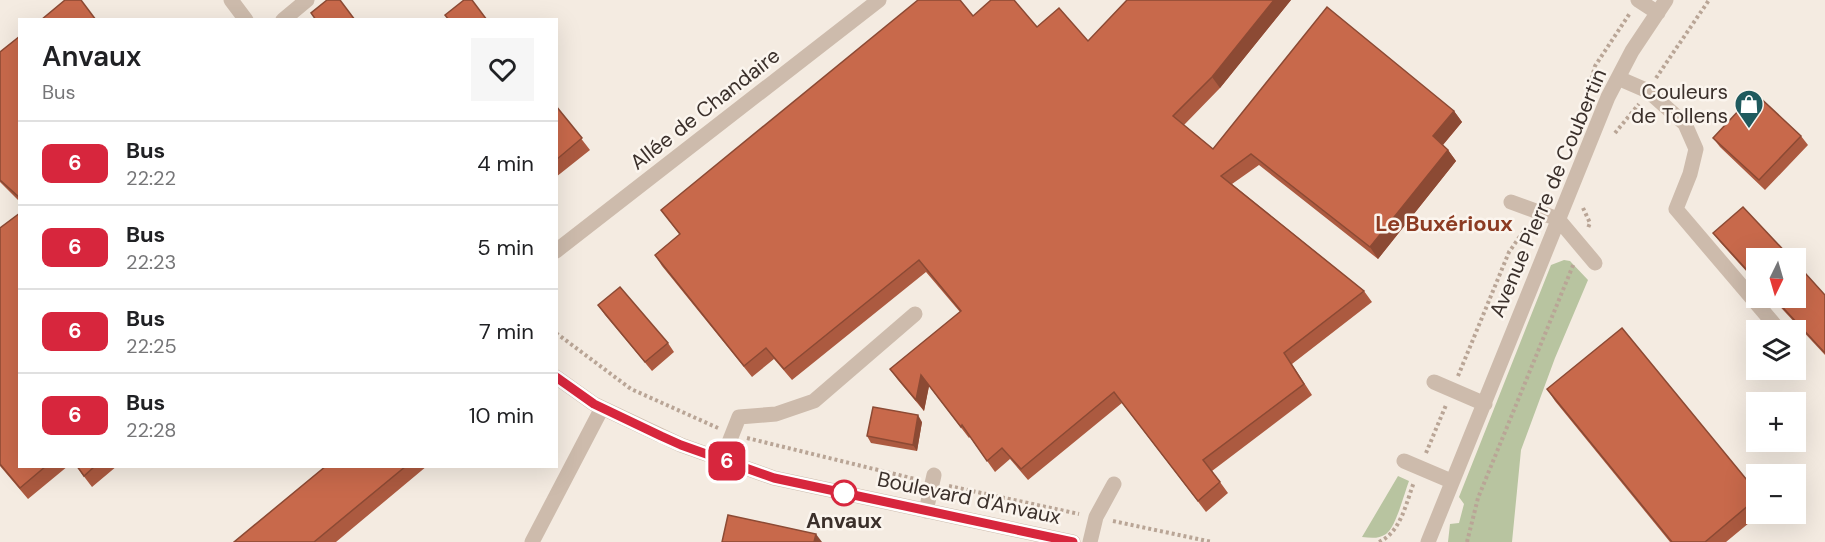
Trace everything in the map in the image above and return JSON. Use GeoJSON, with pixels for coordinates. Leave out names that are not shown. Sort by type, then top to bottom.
{"type":"FeatureCollection","features":[{"type":"Feature","properties":{"kind":"street"},"geometry":{"type":"LineString","coordinates":[[231,0],[244,18]]}},
{"type":"Feature","properties":{"kind":"street"},"geometry":{"type":"LineString","coordinates":[[285,18],[307,0]]}},
{"type":"Feature","properties":{"kind":"street","name":"Allée de Chandaire"},"geometry":{"type":"LineString","coordinates":[[558,249],[879,0]]}},
{"type":"Feature","properties":{"kind":"street"},"geometry":{"type":"LineString","coordinates":[[1638,0],[1662,6]]}},
{"type":"Feature","properties":{"kind":"street","name":"Avenue Pierre de Coubertin"},"geometry":{"type":"LineString","coordinates":[[1428,542],[1589,143],[1632,51],[1662,6]]}},
{"type":"Feature","properties":{"kind":"street"},"geometry":{"type":"LineString","coordinates":[[1618,78],[1648,91],[1684,124],[1696,149],[1690,174],[1676,209],[1770,320]]}},
{"type":"Feature","properties":{"kind":"street"},"geometry":{"type":"LineString","coordinates":[[1511,202],[1558,219],[1595,263]]}},
{"type":"Feature","properties":{"kind":"street"},"geometry":{"type":"LineString","coordinates":[[722,460],[739,417],[776,414],[814,402],[915,314]]}},
{"type":"Feature","properties":{"kind":"street","name":"Boulevard d'Anvaux"},"geometry":{"type":"LineString","coordinates":[[558,378],[602,408],[681,445],[774,478],[1073,542]]}},
{"type":"Feature","properties":{"kind":"street"},"geometry":{"type":"LineString","coordinates":[[1434,382],[1485,404]]}},
{"type":"Feature","properties":{"kind":"street"},"geometry":{"type":"LineString","coordinates":[[532,542],[602,408]]}},
{"type":"Feature","properties":{"kind":"street"},"geometry":{"type":"LineString","coordinates":[[1404,461],[1451,481]]}},
{"type":"Feature","properties":{"kind":"street"},"geometry":{"type":"LineString","coordinates":[[926,511],[934,479]]}},
{"type":"Feature","properties":{"kind":"street"},"geometry":{"type":"LineString","coordinates":[[1090,542],[1096,517],[1114,484]]}},
{"type":"Feature","properties":{"kind":"path"},"geometry":{"type":"LineString","coordinates":[[1586,99],[1595,66],[1638,0]]}},
{"type":"Feature","properties":{"kind":"path"},"geometry":{"type":"LineString","coordinates":[[1379,542],[1387,539],[1395,530],[1509,252],[1537,213]]}},
{"type":"Feature","properties":{"kind":"path"},"geometry":{"type":"LineString","coordinates":[[558,334],[631,389],[732,434],[1212,542]]}},
{"type":"Feature","properties":{"kind":"green space"},"geometry":{"type":"Polygon","coordinates":[[[1564,260],[1570,261],[1588,280],[1555,358],[1521,450],[1512,542],[1448,542],[1450,524],[1459,523],[1464,504],[1459,497],[1551,265],[1564,260]]]}},
{"type":"Feature","properties":{"kind":"green space"},"geometry":{"type":"Polygon","coordinates":[[[1398,476],[1409,481],[1393,525],[1381,537],[1362,537],[1398,476]]]}},
{"type":"Feature","properties":{"kind":"building"},"geometry":{"type":"Polygon","coordinates":[[[65,0],[81,0],[94,18],[43,18],[65,0]]]}},
{"type":"Feature","properties":{"kind":"building"},"geometry":{"type":"Polygon","coordinates":[[[327,0],[340,0],[354,18],[315,18],[311,13],[327,0]]]}},
{"type":"Feature","properties":{"kind":"building"},"geometry":{"type":"Polygon","coordinates":[[[464,0],[472,0],[486,18],[447,18],[445,15],[464,0]]]}},
{"type":"Feature","properties":{"kind":"building"},"geometry":{"type":"Polygon","coordinates":[[[918,0],[960,0],[973,16],[991,0],[1014,0],[1037,27],[1059,8],[1088,41],[1127,0],[1274,0],[1212,77],[1173,116],[1213,149],[1327,7],[1454,111],[1433,136],[1448,150],[1370,247],[1251,154],[1221,176],[1364,291],[1284,353],[1304,384],[1203,460],[1220,482],[1198,501],[1114,392],[1021,469],[1002,448],[987,461],[962,425],[961,427],[921,375],[916,400],[890,369],[961,311],[919,260],[784,369],[766,348],[744,366],[655,255],[680,234],[661,210],[918,0]]]}},
{"type":"Feature","properties":{"kind":"building"},"geometry":{"type":"Polygon","coordinates":[[[18,38],[18,196],[0,180],[0,52],[18,38]]]}},
{"type":"Feature","properties":{"kind":"building"},"geometry":{"type":"Polygon","coordinates":[[[1755,93],[1801,136],[1759,180],[1713,138],[1755,93]]]}},
{"type":"Feature","properties":{"kind":"building"},"geometry":{"type":"Polygon","coordinates":[[[558,108],[582,138],[558,158],[558,108]]]}},
{"type":"Feature","properties":{"kind":"building"},"geometry":{"type":"Polygon","coordinates":[[[1743,207],[1782,248],[1746,248],[1746,269],[1713,233],[1743,207]]]}},
{"type":"Feature","properties":{"kind":"building"},"geometry":{"type":"Polygon","coordinates":[[[18,214],[18,468],[44,468],[20,488],[0,464],[0,228],[18,214]]]}},
{"type":"Feature","properties":{"kind":"building"},"geometry":{"type":"Polygon","coordinates":[[[1806,274],[1825,295],[1825,353],[1806,333],[1806,320],[1794,320],[1783,308],[1806,308],[1806,274]]]}},
{"type":"Feature","properties":{"kind":"building"},"geometry":{"type":"Polygon","coordinates":[[[620,287],[668,343],[645,362],[598,305],[620,287]]]}},
{"type":"Feature","properties":{"kind":"building"},"geometry":{"type":"Polygon","coordinates":[[[1622,328],[1746,479],[1746,507],[1705,542],[1672,542],[1547,389],[1622,328]]]}},
{"type":"Feature","properties":{"kind":"building"},"geometry":{"type":"Polygon","coordinates":[[[873,407],[918,415],[913,445],[867,436],[873,407]]]}},
{"type":"Feature","properties":{"kind":"building"},"geometry":{"type":"Polygon","coordinates":[[[78,468],[93,468],[84,476],[78,468]]]}},
{"type":"Feature","properties":{"kind":"building"},"geometry":{"type":"Polygon","coordinates":[[[324,468],[404,468],[314,542],[234,542],[324,468]]]}},
{"type":"Feature","properties":{"kind":"building"},"geometry":{"type":"Polygon","coordinates":[[[728,515],[816,534],[814,542],[722,542],[728,515]]]}},
{"type":"Feature","properties":{"kind":"bus line","name":"6"},"geometry":{"type":"LineString","coordinates":[[558,378],[594,404],[661,436],[774,478],[1073,542]]}},
{"type":"Feature","properties":{"kind":"place","name":"Couleurs de Tollens"},"geometry":{"type":"Point","coordinates":[1749,130]}},
{"type":"Feature","properties":{"kind":"place","name":"Anvaux"},"geometry":{"type":"Point","coordinates":[844,493]}},
{"type":"Feature","properties":{"kind":"district","name":"Le Buxérioux"},"geometry":{"type":"Point","coordinates":[1444,223]}}]}
